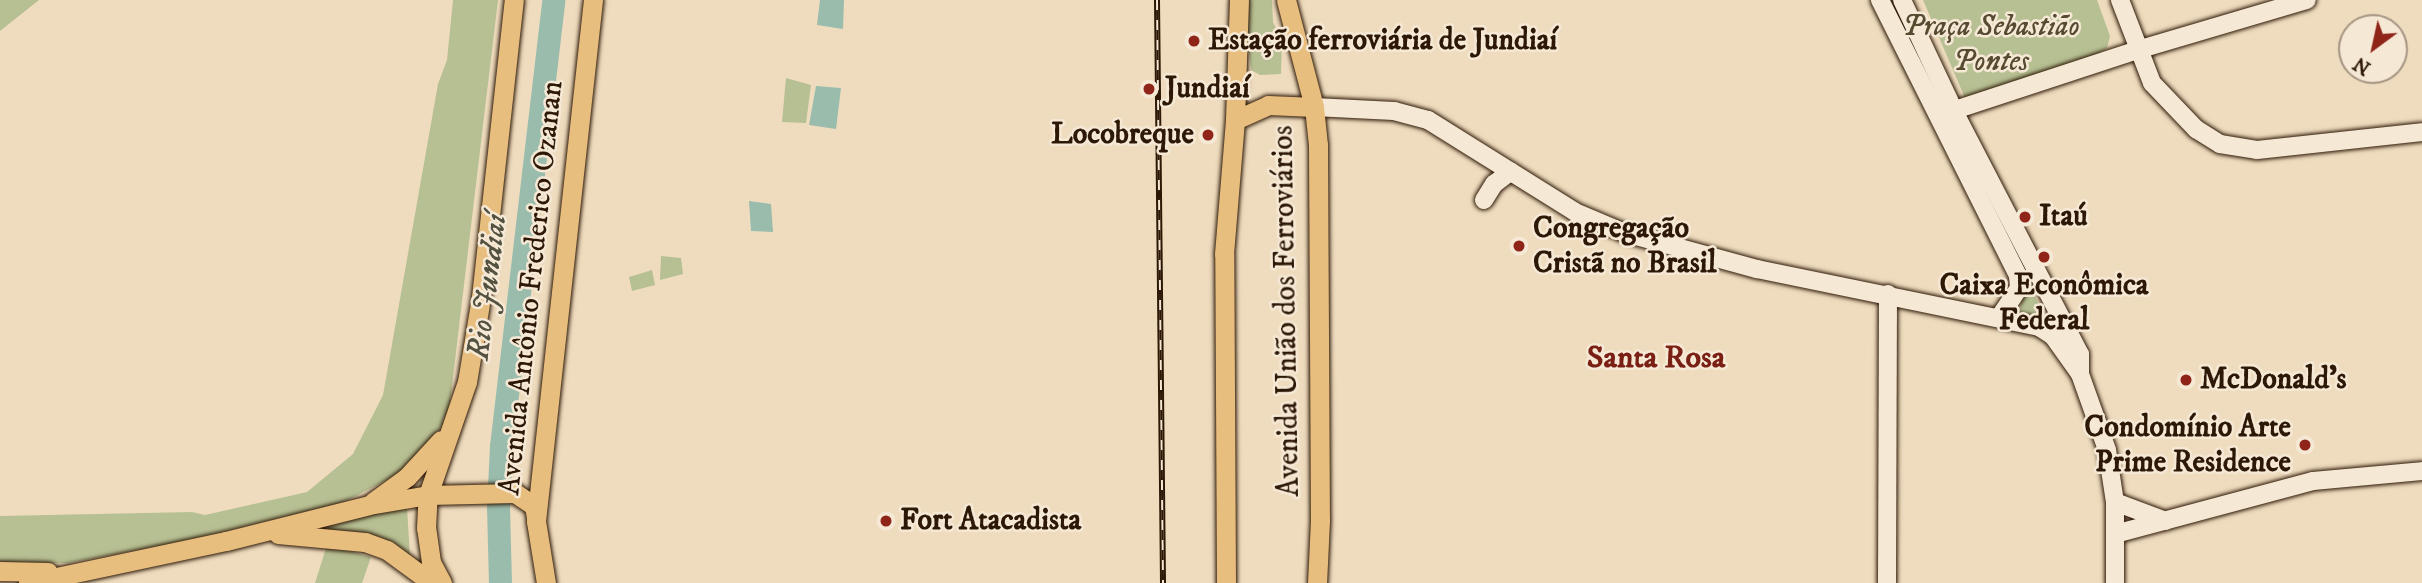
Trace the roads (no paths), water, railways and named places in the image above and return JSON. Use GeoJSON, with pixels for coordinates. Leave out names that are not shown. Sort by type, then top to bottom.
{"type":"FeatureCollection","features":[{"type":"Feature","properties":{"kind":"main road"},"geometry":{"type":"LineString","coordinates":[[442,583],[432,562],[426,528],[438,495],[453,422],[467,382],[481,297],[514,0]]}},
{"type":"Feature","properties":{"kind":"main road","name":"Avenida Antônio Frederico Ozanan"},"geometry":{"type":"LineString","coordinates":[[546,583],[536,521],[593,0]]}},
{"type":"Feature","properties":{"kind":"main road","name":"Avenida União dos Ferroviários"},"geometry":{"type":"LineString","coordinates":[[1223,578],[1224,254],[1235,120],[1239,0]]}},
{"type":"Feature","properties":{"kind":"main road","name":"Avenida União dos Ferroviários"},"geometry":{"type":"LineString","coordinates":[[1286,0],[1314,107],[1318,145],[1320,520],[1317,583]]}},
{"type":"Feature","properties":{"kind":"main road"},"geometry":{"type":"LineString","coordinates":[[1880,0],[2018,276],[2019,288],[1999,318]]}},
{"type":"Feature","properties":{"kind":"main road"},"geometry":{"type":"LineString","coordinates":[[1902,0],[1955,110],[2081,354],[2080,374]]}},
{"type":"Feature","properties":{"kind":"main road"},"geometry":{"type":"LineString","coordinates":[[2120,0],[2137,50],[2152,83],[2172,107],[2196,129],[2220,144],[2257,150],[2422,132]]}},
{"type":"Feature","properties":{"kind":"main road"},"geometry":{"type":"LineString","coordinates":[[1906,54],[1938,100],[1946,108],[1955,110],[2137,50],[2307,0]]}},
{"type":"Feature","properties":{"kind":"main road"},"geometry":{"type":"LineString","coordinates":[[1235,120],[1268,105],[1394,111],[1428,120],[1575,212],[1625,233],[1756,270],[1888,294],[2039,327],[2053,336],[2080,374],[2107,450],[2115,502],[2115,583]]}},
{"type":"Feature","properties":{"kind":"main road"},"geometry":{"type":"LineString","coordinates":[[1484,200],[1494,184],[1511,171]]}},
{"type":"Feature","properties":{"kind":"main road"},"geometry":{"type":"LineString","coordinates":[[1887,583],[1888,294]]}},
{"type":"Feature","properties":{"kind":"main road"},"geometry":{"type":"LineString","coordinates":[[1886,315],[1902,304],[1951,308]]}},
{"type":"Feature","properties":{"kind":"main road"},"geometry":{"type":"LineString","coordinates":[[369,505],[435,450],[453,422]]}},
{"type":"Feature","properties":{"kind":"main road"},"geometry":{"type":"LineString","coordinates":[[2115,534],[2285,486],[2422,471]]}},
{"type":"Feature","properties":{"kind":"main road"},"geometry":{"type":"LineString","coordinates":[[29,583],[260,533],[369,505],[438,495],[516,493],[534,506],[536,521]]}},
{"type":"Feature","properties":{"kind":"main road"},"geometry":{"type":"LineString","coordinates":[[2115,502],[2166,521]]}},
{"type":"Feature","properties":{"kind":"main road"},"geometry":{"type":"LineString","coordinates":[[260,533],[340,537],[365,542],[387,550],[432,583]]}},
{"type":"Feature","properties":{"kind":"main road"},"geometry":{"type":"LineString","coordinates":[[0,571],[73,572]]}},
{"type":"Feature","properties":{"kind":"waterway","name":"Rio Jundiaí"},"geometry":{"type":"LineString","coordinates":[[500,583],[498,509],[501,446],[553,0]]}},
{"type":"Feature","properties":{"kind":"railway"},"geometry":{"type":"LineString","coordinates":[[1157,0],[1163,583]]}},
{"type":"Feature","properties":{"kind":"place","name":"Estação ferroviária de Jundiaí"},"geometry":{"type":"Point","coordinates":[1194,41]}},
{"type":"Feature","properties":{"kind":"place","name":"Jundiaí"},"geometry":{"type":"Point","coordinates":[1149,89]}},
{"type":"Feature","properties":{"kind":"place","name":"Locobreque"},"geometry":{"type":"Point","coordinates":[1208,135]}},
{"type":"Feature","properties":{"kind":"place","name":"Itaú"},"geometry":{"type":"Point","coordinates":[2025,217]}},
{"type":"Feature","properties":{"kind":"place","name":"Congregação Cristã no Brasil"},"geometry":{"type":"Point","coordinates":[1519,246]}},
{"type":"Feature","properties":{"kind":"place","name":"Caixa Econômica Federal"},"geometry":{"type":"Point","coordinates":[2044,257]}},
{"type":"Feature","properties":{"kind":"place","name":"McDonald's"},"geometry":{"type":"Point","coordinates":[2186,380]}},
{"type":"Feature","properties":{"kind":"place","name":"Condomínio Arte Prime Residence"},"geometry":{"type":"Point","coordinates":[2305,445]}},
{"type":"Feature","properties":{"kind":"place","name":"Fort Atacadista"},"geometry":{"type":"Point","coordinates":[886,521]}},
{"type":"Feature","properties":{"kind":"district","name":"Santa Rosa"},"geometry":{"type":"Point","coordinates":[1656,358]}},
{"type":"Feature","properties":{"kind":"park label","name":"Praça Sebastião Pontes"},"geometry":{"type":"Point","coordinates":[1991,44]}}]}
